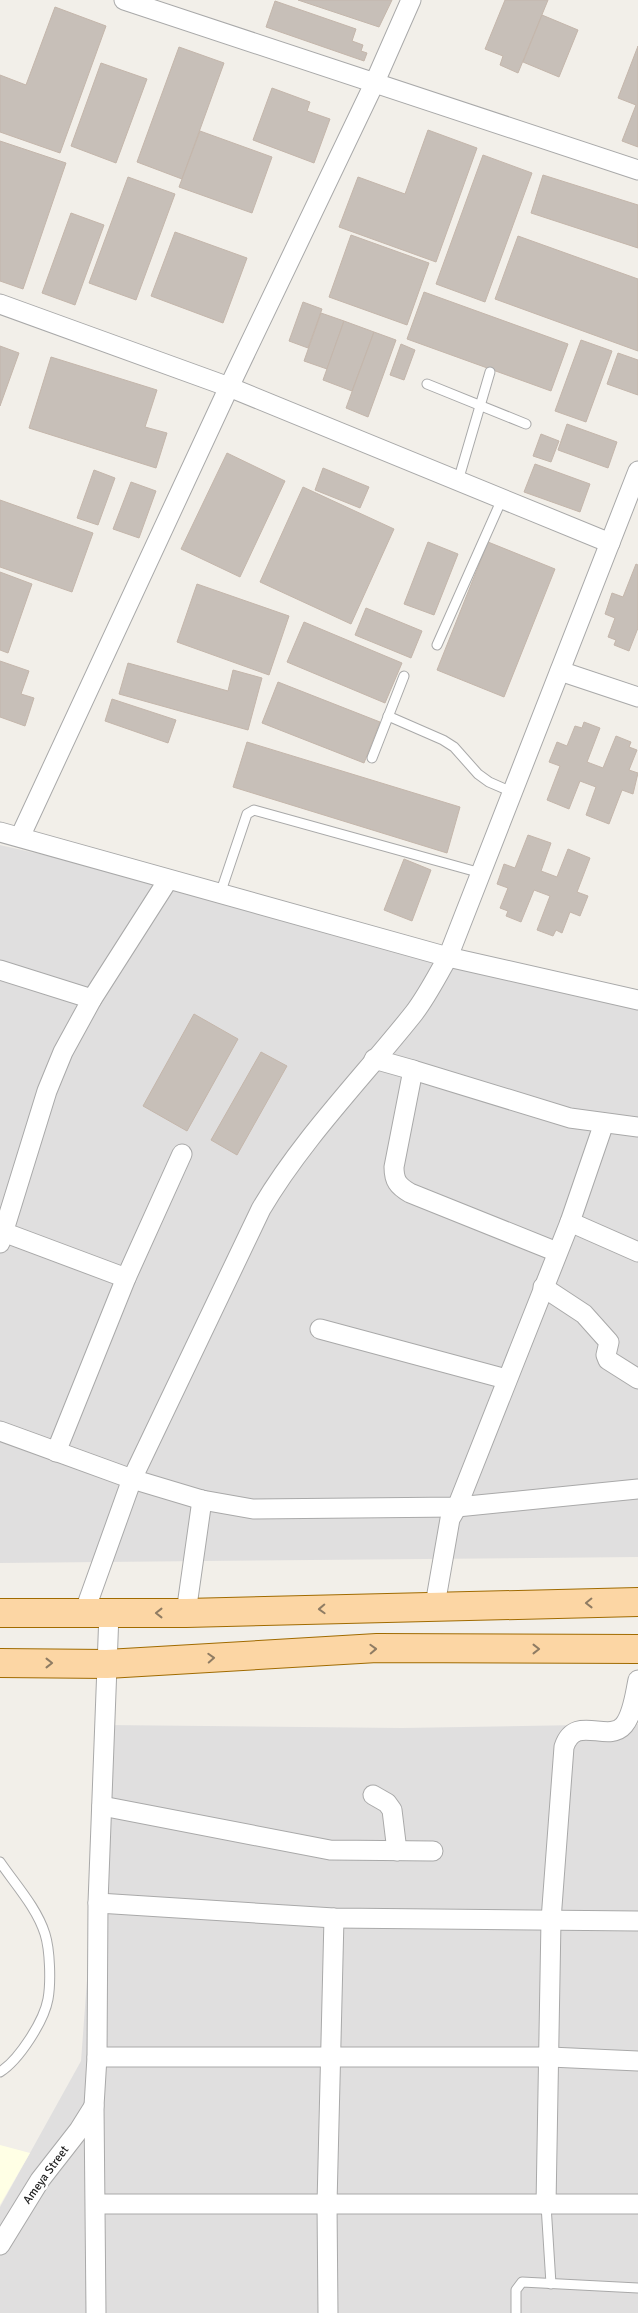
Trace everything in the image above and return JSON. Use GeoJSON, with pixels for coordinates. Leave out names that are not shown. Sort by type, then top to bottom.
{"type":"FeatureCollection","features":[{"type":"Feature","properties":{"kind":"main road"},"geometry":{"type":"LineString","coordinates":[[0,1613],[186,1613],[638,1602]]}},
{"type":"Feature","properties":{"kind":"main road"},"geometry":{"type":"LineString","coordinates":[[0,1663],[107,1664],[377,1648],[638,1649]]}},
{"type":"Feature","properties":{"kind":"street"},"geometry":{"type":"LineString","coordinates":[[124,0],[638,170]]}},
{"type":"Feature","properties":{"kind":"street"},"geometry":{"type":"LineString","coordinates":[[20,837],[229,387],[374,84],[411,0]]}},
{"type":"Feature","properties":{"kind":"street"},"geometry":{"type":"LineString","coordinates":[[0,304],[229,387],[610,543]]}},
{"type":"Feature","properties":{"kind":"street"},"geometry":{"type":"LineString","coordinates":[[96,2313],[94,2106],[97,2057],[98,1902],[107,1664],[96,1613],[132,1479],[261,1209],[282,1176],[374,1059],[415,1012],[448,957],[638,471]]}},
{"type":"Feature","properties":{"kind":"street"},"geometry":{"type":"LineString","coordinates":[[560,671],[638,697]]}},
{"type":"Feature","properties":{"kind":"street"},"geometry":{"type":"LineString","coordinates":[[0,832],[448,957],[638,1000]]}},
{"type":"Feature","properties":{"kind":"street"},"geometry":{"type":"LineString","coordinates":[[126,1278],[2,1237],[47,1091],[63,1052],[92,999],[168,880]]}},
{"type":"Feature","properties":{"kind":"street"},"geometry":{"type":"LineString","coordinates":[[0,970],[92,999]]}},
{"type":"Feature","properties":{"kind":"street"},"geometry":{"type":"LineString","coordinates":[[374,1059],[570,1118],[638,1127]]}},
{"type":"Feature","properties":{"kind":"street"},"geometry":{"type":"LineString","coordinates":[[413,1070],[394,1167],[394,1177],[399,1187],[410,1194],[557,1252]]}},
{"type":"Feature","properties":{"kind":"street"},"geometry":{"type":"LineString","coordinates":[[436,1606],[450,1519],[457,1507],[570,1222],[604,1123]]}},
{"type":"Feature","properties":{"kind":"street"},"geometry":{"type":"LineString","coordinates":[[56,1452],[126,1278],[182,1154]]}},
{"type":"Feature","properties":{"kind":"street"},"geometry":{"type":"LineString","coordinates":[[570,1222],[638,1252]]}},
{"type":"Feature","properties":{"kind":"street"},"geometry":{"type":"LineString","coordinates":[[543,1288],[584,1314],[609,1342],[606,1355],[608,1360],[638,1379]]}},
{"type":"Feature","properties":{"kind":"street"},"geometry":{"type":"LineString","coordinates":[[320,1329],[506,1380]]}},
{"type":"Feature","properties":{"kind":"street"},"geometry":{"type":"LineString","coordinates":[[0,1432],[132,1479],[202,1500],[253,1509],[457,1507],[638,1489]]}},
{"type":"Feature","properties":{"kind":"street"},"geometry":{"type":"LineString","coordinates":[[186,1613],[202,1500]]}},
{"type":"Feature","properties":{"kind":"street"},"geometry":{"type":"LineString","coordinates":[[546,2205],[551,1920],[564,1747],[568,1736],[574,1731],[614,1730],[623,1727],[628,1718],[638,1680]]}},
{"type":"Feature","properties":{"kind":"street"},"geometry":{"type":"LineString","coordinates":[[373,1795],[387,1804],[392,1810],[397,1851]]}},
{"type":"Feature","properties":{"kind":"street"},"geometry":{"type":"LineString","coordinates":[[102,1806],[315,1848],[433,1851]]}},
{"type":"Feature","properties":{"kind":"street"},"geometry":{"type":"LineString","coordinates":[[98,1902],[334,1918],[638,1921]]}},
{"type":"Feature","properties":{"kind":"street"},"geometry":{"type":"LineString","coordinates":[[328,2313],[327,2204],[334,1918]]}},
{"type":"Feature","properties":{"kind":"street"},"geometry":{"type":"LineString","coordinates":[[97,2057],[550,2057],[638,2060]]}},
{"type":"Feature","properties":{"kind":"street","name":"Ameya Street"},"geometry":{"type":"LineString","coordinates":[[0,2245],[40,2180],[79,2130],[94,2106]]}},
{"type":"Feature","properties":{"kind":"street"},"geometry":{"type":"LineString","coordinates":[[96,2204],[638,2204]]}},
{"type":"Feature","properties":{"kind":"lane"},"geometry":{"type":"LineString","coordinates":[[458,481],[490,372]]}},
{"type":"Feature","properties":{"kind":"lane"},"geometry":{"type":"LineString","coordinates":[[426,384],[526,424]]}},
{"type":"Feature","properties":{"kind":"lane"},"geometry":{"type":"LineString","coordinates":[[437,645],[502,499]]}},
{"type":"Feature","properties":{"kind":"lane"},"geometry":{"type":"LineString","coordinates":[[372,758],[404,676]]}},
{"type":"Feature","properties":{"kind":"lane"},"geometry":{"type":"LineString","coordinates":[[388,716],[443,740],[454,747],[478,774],[489,782],[512,792]]}},
{"type":"Feature","properties":{"kind":"lane"},"geometry":{"type":"LineString","coordinates":[[220,894],[247,814],[254,810],[481,873]]}},
{"type":"Feature","properties":{"kind":"lane"},"geometry":{"type":"LineString","coordinates":[[0,1862],[36,1916],[44,1932],[48,1949],[48,2000],[23,2049],[0,2072]]}},
{"type":"Feature","properties":{"kind":"lane"},"geometry":{"type":"LineString","coordinates":[[546,2205],[551,2284]]}},
{"type":"Feature","properties":{"kind":"lane"},"geometry":{"type":"LineString","coordinates":[[516,2313],[516,2290],[522,2282],[638,2288]]}},
{"type":"Feature","properties":{"kind":"shaded area"},"geometry":{"type":"Polygon","coordinates":[[[0,845],[638,990],[638,1557],[0,1563],[0,845]]]}},
{"type":"Feature","properties":{"kind":"shaded area"},"geometry":{"type":"Polygon","coordinates":[[[638,1724],[638,2313],[0,2313],[0,2207],[81,2061],[106,1725],[402,1728],[638,1724]]]}},
{"type":"Feature","properties":{"kind":"shaded area"},"geometry":{"type":"Polygon","coordinates":[[[0,2145],[30,2153],[0,2205],[0,2145]]]}},
{"type":"Feature","properties":{"kind":"building"},"geometry":{"type":"Polygon","coordinates":[[[298,0],[392,0],[379,27],[298,0]]]}},
{"type":"Feature","properties":{"kind":"building"},"geometry":{"type":"Polygon","coordinates":[[[505,0],[548,0],[518,73],[500,65],[503,56],[485,49],[505,0]]]}},
{"type":"Feature","properties":{"kind":"building"},"geometry":{"type":"Polygon","coordinates":[[[275,1],[356,29],[352,41],[363,45],[361,51],[367,53],[364,61],[266,27],[275,1]]]}},
{"type":"Feature","properties":{"kind":"building"},"geometry":{"type":"Polygon","coordinates":[[[55,7],[106,26],[60,153],[0,132],[0,75],[26,85],[55,7]]]}},
{"type":"Feature","properties":{"kind":"building"},"geometry":{"type":"Polygon","coordinates":[[[542,15],[578,30],[559,77],[523,62],[542,15]]]}},
{"type":"Feature","properties":{"kind":"building"},"geometry":{"type":"Polygon","coordinates":[[[638,46],[638,147],[622,141],[636,105],[618,98],[638,46]]]}},
{"type":"Feature","properties":{"kind":"building"},"geometry":{"type":"Polygon","coordinates":[[[179,47],[224,63],[182,179],[137,162],[179,47]]]}},
{"type":"Feature","properties":{"kind":"building"},"geometry":{"type":"Polygon","coordinates":[[[101,63],[147,79],[116,163],[71,146],[101,63]]]}},
{"type":"Feature","properties":{"kind":"building"},"geometry":{"type":"Polygon","coordinates":[[[272,88],[310,102],[307,111],[330,119],[314,163],[253,140],[272,88]]]}},
{"type":"Feature","properties":{"kind":"building"},"geometry":{"type":"Polygon","coordinates":[[[428,130],[477,148],[436,262],[339,227],[358,177],[405,194],[428,130]]]}},
{"type":"Feature","properties":{"kind":"building"},"geometry":{"type":"Polygon","coordinates":[[[200,131],[272,157],[252,213],[179,187],[200,131]]]}},
{"type":"Feature","properties":{"kind":"building"},"geometry":{"type":"Polygon","coordinates":[[[0,141],[66,163],[23,289],[0,281],[0,141]]]}},
{"type":"Feature","properties":{"kind":"building"},"geometry":{"type":"Polygon","coordinates":[[[483,155],[532,173],[485,302],[436,284],[483,155]]]}},
{"type":"Feature","properties":{"kind":"building"},"geometry":{"type":"Polygon","coordinates":[[[543,175],[638,205],[638,248],[531,213],[543,175]]]}},
{"type":"Feature","properties":{"kind":"building"},"geometry":{"type":"Polygon","coordinates":[[[128,177],[175,194],[136,300],[89,283],[128,177]]]}},
{"type":"Feature","properties":{"kind":"building"},"geometry":{"type":"Polygon","coordinates":[[[71,213],[104,225],[75,305],[42,293],[71,213]]]}},
{"type":"Feature","properties":{"kind":"building"},"geometry":{"type":"Polygon","coordinates":[[[175,232],[247,258],[223,323],[151,296],[175,232]]]}},
{"type":"Feature","properties":{"kind":"building"},"geometry":{"type":"Polygon","coordinates":[[[351,235],[429,263],[407,325],[329,297],[351,235]]]}},
{"type":"Feature","properties":{"kind":"building"},"geometry":{"type":"Polygon","coordinates":[[[518,236],[638,279],[638,351],[495,299],[518,236]]]}},
{"type":"Feature","properties":{"kind":"building"},"geometry":{"type":"Polygon","coordinates":[[[424,292],[568,344],[551,391],[407,339],[424,292]]]}},
{"type":"Feature","properties":{"kind":"building"},"geometry":{"type":"Polygon","coordinates":[[[303,302],[322,309],[308,348],[289,341],[303,302]]]}},
{"type":"Feature","properties":{"kind":"building"},"geometry":{"type":"Polygon","coordinates":[[[321,313],[344,321],[327,369],[304,361],[321,313]]]}},
{"type":"Feature","properties":{"kind":"building"},"geometry":{"type":"Polygon","coordinates":[[[344,321],[374,332],[352,391],[323,380],[344,321]]]}},
{"type":"Feature","properties":{"kind":"building"},"geometry":{"type":"Polygon","coordinates":[[[374,332],[396,340],[368,417],[346,408],[374,332]]]}},
{"type":"Feature","properties":{"kind":"building"},"geometry":{"type":"Polygon","coordinates":[[[581,340],[612,351],[586,422],[555,411],[581,340]]]}},
{"type":"Feature","properties":{"kind":"building"},"geometry":{"type":"Polygon","coordinates":[[[401,344],[415,350],[404,380],[390,375],[401,344]]]}},
{"type":"Feature","properties":{"kind":"building"},"geometry":{"type":"Polygon","coordinates":[[[0,346],[19,353],[0,406],[0,346]]]}},
{"type":"Feature","properties":{"kind":"building"},"geometry":{"type":"Polygon","coordinates":[[[618,353],[638,360],[638,395],[607,384],[618,353]]]}},
{"type":"Feature","properties":{"kind":"building"},"geometry":{"type":"Polygon","coordinates":[[[51,357],[157,390],[145,427],[167,433],[156,468],[29,428],[51,357]]]}},
{"type":"Feature","properties":{"kind":"building"},"geometry":{"type":"Polygon","coordinates":[[[567,424],[617,442],[608,468],[558,450],[567,424]]]}},
{"type":"Feature","properties":{"kind":"building"},"geometry":{"type":"Polygon","coordinates":[[[541,434],[559,441],[551,462],[533,456],[541,434]]]}},
{"type":"Feature","properties":{"kind":"building"},"geometry":{"type":"Polygon","coordinates":[[[227,453],[285,481],[240,577],[181,549],[227,453]]]}},
{"type":"Feature","properties":{"kind":"building"},"geometry":{"type":"Polygon","coordinates":[[[535,464],[590,484],[580,512],[524,492],[535,464]]]}},
{"type":"Feature","properties":{"kind":"building"},"geometry":{"type":"Polygon","coordinates":[[[323,468],[369,487],[360,508],[315,490],[323,468]]]}},
{"type":"Feature","properties":{"kind":"building"},"geometry":{"type":"Polygon","coordinates":[[[94,470],[115,478],[98,525],[77,518],[94,470]]]}},
{"type":"Feature","properties":{"kind":"building"},"geometry":{"type":"Polygon","coordinates":[[[131,482],[156,491],[139,538],[113,529],[131,482]]]}},
{"type":"Feature","properties":{"kind":"building"},"geometry":{"type":"Polygon","coordinates":[[[303,487],[394,529],[351,624],[260,582],[303,487]]]}},
{"type":"Feature","properties":{"kind":"building"},"geometry":{"type":"Polygon","coordinates":[[[0,500],[93,533],[72,592],[0,567],[0,500]]]}},
{"type":"Feature","properties":{"kind":"building"},"geometry":{"type":"Polygon","coordinates":[[[428,542],[458,554],[434,615],[404,604],[428,542]]]}},
{"type":"Feature","properties":{"kind":"building"},"geometry":{"type":"Polygon","coordinates":[[[488,542],[555,569],[504,697],[437,670],[488,542]]]}},
{"type":"Feature","properties":{"kind":"building"},"geometry":{"type":"Polygon","coordinates":[[[636,564],[638,565],[638,628],[629,651],[614,645],[616,640],[608,637],[615,618],[605,614],[612,593],[623,597],[636,564]]]}},
{"type":"Feature","properties":{"kind":"building"},"geometry":{"type":"Polygon","coordinates":[[[0,572],[32,584],[8,653],[0,650],[0,572]]]}},
{"type":"Feature","properties":{"kind":"building"},"geometry":{"type":"Polygon","coordinates":[[[197,584],[289,616],[269,675],[177,642],[197,584]]]}},
{"type":"Feature","properties":{"kind":"building"},"geometry":{"type":"Polygon","coordinates":[[[366,608],[422,631],[411,658],[355,635],[366,608]]]}},
{"type":"Feature","properties":{"kind":"building"},"geometry":{"type":"Polygon","coordinates":[[[304,622],[402,663],[385,703],[287,662],[304,622]]]}},
{"type":"Feature","properties":{"kind":"building"},"geometry":{"type":"Polygon","coordinates":[[[0,661],[29,671],[21,694],[34,698],[25,726],[0,717],[0,661]]]}},
{"type":"Feature","properties":{"kind":"building"},"geometry":{"type":"Polygon","coordinates":[[[128,663],[228,691],[233,670],[262,678],[248,730],[119,694],[128,663]]]}},
{"type":"Feature","properties":{"kind":"building"},"geometry":{"type":"Polygon","coordinates":[[[278,682],[380,722],[364,763],[262,723],[278,682]]]}},
{"type":"Feature","properties":{"kind":"building"},"geometry":{"type":"Polygon","coordinates":[[[112,699],[176,720],[168,743],[105,721],[112,699]]]}},
{"type":"Feature","properties":{"kind":"building"},"geometry":{"type":"Polygon","coordinates":[[[584,722],[600,728],[587,762],[603,768],[616,736],[631,742],[629,747],[637,750],[629,770],[638,773],[633,794],[622,790],[609,824],[586,815],[596,787],[580,781],[569,809],[547,800],[560,766],[549,762],[557,742],[567,746],[575,726],[582,728],[584,722]]]}},
{"type":"Feature","properties":{"kind":"building"},"geometry":{"type":"Polygon","coordinates":[[[247,742],[460,807],[447,853],[233,787],[247,742]]]}},
{"type":"Feature","properties":{"kind":"building"},"geometry":{"type":"Polygon","coordinates":[[[528,835],[551,843],[541,871],[557,877],[568,849],[590,858],[577,892],[588,896],[580,916],[570,912],[562,933],[556,930],[553,936],[537,930],[550,896],[534,890],[521,922],[506,916],[508,911],[500,908],[508,888],[497,884],[504,864],[515,868],[528,835]]]}},
{"type":"Feature","properties":{"kind":"building"},"geometry":{"type":"Polygon","coordinates":[[[404,859],[431,870],[412,921],[384,910],[404,859]]]}},
{"type":"Feature","properties":{"kind":"building"},"geometry":{"type":"Polygon","coordinates":[[[194,1014],[238,1039],[187,1131],[143,1106],[194,1014]]]}},
{"type":"Feature","properties":{"kind":"building"},"geometry":{"type":"Polygon","coordinates":[[[261,1052],[287,1066],[237,1155],[211,1140],[261,1052]]]}}]}
